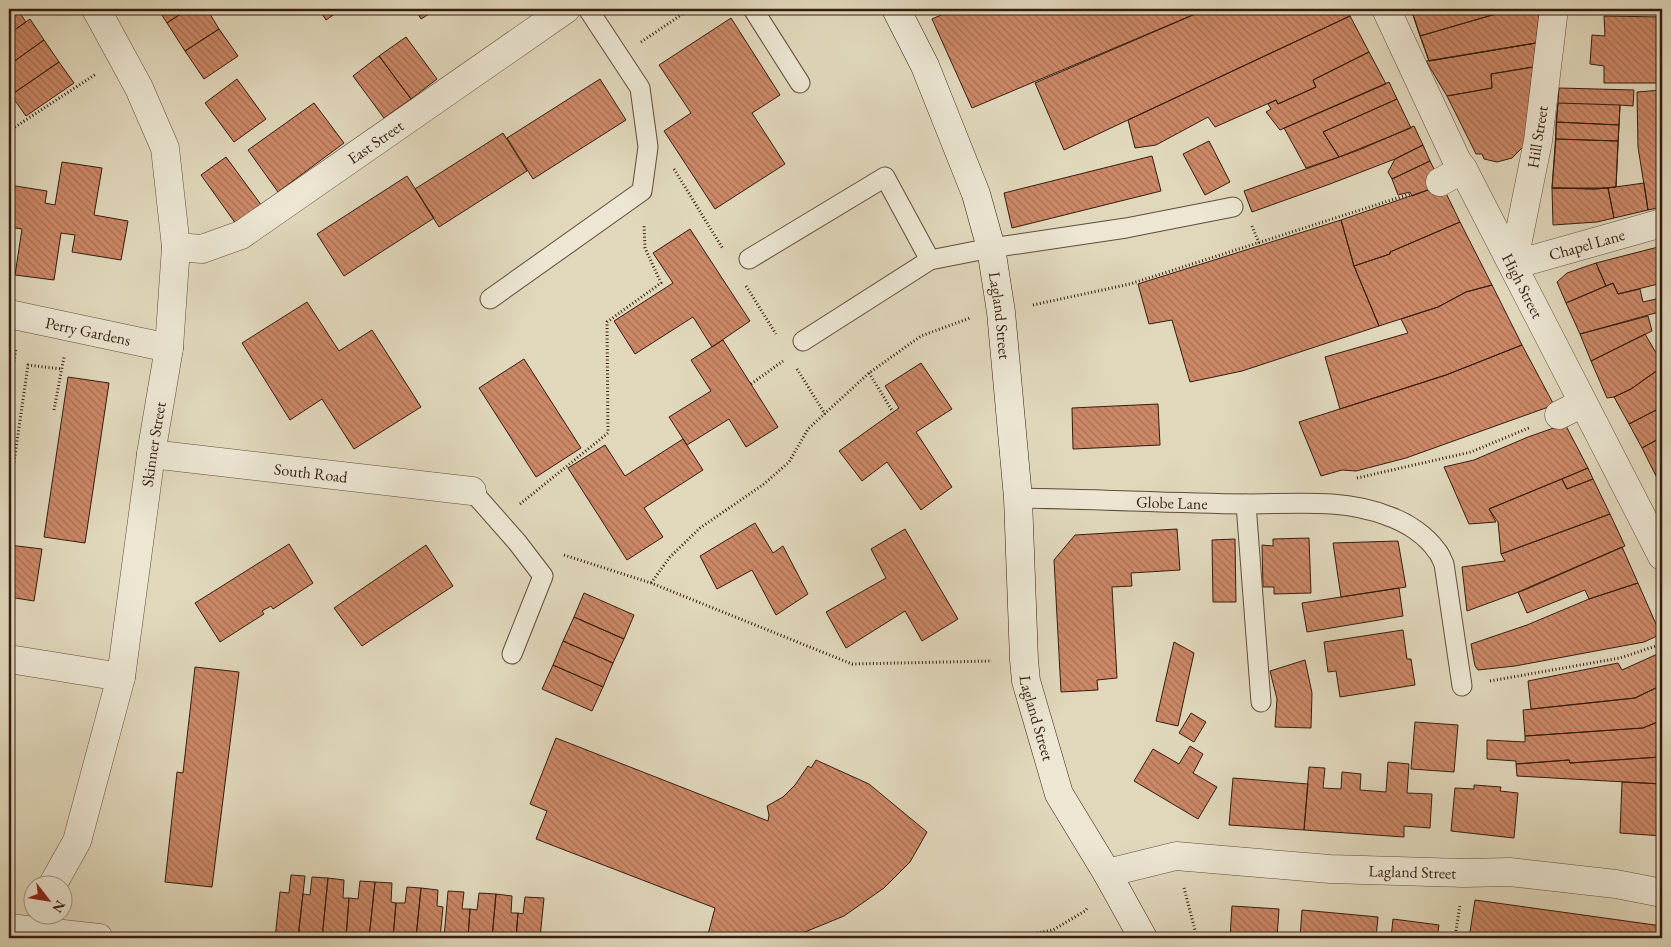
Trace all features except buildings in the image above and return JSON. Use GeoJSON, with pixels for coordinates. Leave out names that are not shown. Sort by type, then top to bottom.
{"type":"FeatureCollection","features":[{"type":"Feature","properties":{"kind":"street","name":"Skinner Street"},"geometry":{"type":"LineString","coordinates":[[59,874],[77,841],[120,677],[151,454],[169,348],[176,247],[165,148],[139,88],[96,9]]}},
{"type":"Feature","properties":{"kind":"street","name":"East Street"},"geometry":{"type":"LineString","coordinates":[[176,247],[202,250],[240,236],[566,9]]}},
{"type":"Feature","properties":{"kind":"street","name":"Lagland Street"},"geometry":{"type":"LineString","coordinates":[[896,9],[924,66],[972,185],[991,248],[1001,312],[1018,498],[1026,681],[1059,794],[1107,873],[1176,856],[1330,868],[1510,872],[1616,884],[1662,893]]}},
{"type":"Feature","properties":{"kind":"street","name":"High Street"},"geometry":{"type":"LineString","coordinates":[[1386,9],[1457,161],[1452,176],[1513,265],[1662,556]]}},
{"type":"Feature","properties":{"kind":"street","name":"Hill Street"},"geometry":{"type":"LineString","coordinates":[[1513,265],[1538,141],[1554,9]]}},
{"type":"Feature","properties":{"kind":"street","name":"Chapel Lane"},"geometry":{"type":"LineString","coordinates":[[1513,265],[1662,224]]}},
{"type":"Feature","properties":{"kind":"street","name":"Perry Gardens"},"geometry":{"type":"LineString","coordinates":[[15,316],[169,348]]}},
{"type":"Feature","properties":{"kind":"street"},"geometry":{"type":"LineString","coordinates":[[1559,415],[1584,403]]}},
{"type":"Feature","properties":{"kind":"street","name":"South Road"},"geometry":{"type":"LineString","coordinates":[[151,454],[472,491]]}},
{"type":"Feature","properties":{"kind":"street"},"geometry":{"type":"LineString","coordinates":[[9,659],[120,677]]}},
{"type":"Feature","properties":{"kind":"street"},"geometry":{"type":"LineString","coordinates":[[1107,873],[1143,938]]}},
{"type":"Feature","properties":{"kind":"street"},"geometry":{"type":"LineString","coordinates":[[24,928],[99,938]]}},
{"type":"Feature","properties":{"kind":"lane"},"geometry":{"type":"LineString","coordinates":[[490,299],[642,191],[648,147],[640,88],[588,9]]}},
{"type":"Feature","properties":{"kind":"lane"},"geometry":{"type":"LineString","coordinates":[[753,9],[800,83]]}},
{"type":"Feature","properties":{"kind":"lane"},"geometry":{"type":"LineString","coordinates":[[749,259],[885,177],[930,260]]}},
{"type":"Feature","properties":{"kind":"lane"},"geometry":{"type":"LineString","coordinates":[[803,340],[930,260],[991,248],[1126,228],[1233,207]]}},
{"type":"Feature","properties":{"kind":"lane"},"geometry":{"type":"LineString","coordinates":[[472,491],[517,542],[543,576],[512,654]]}},
{"type":"Feature","properties":{"kind":"lane","name":"Globe Lane"},"geometry":{"type":"LineString","coordinates":[[1018,498],[1246,504],[1327,502],[1388,515],[1409,526],[1438,551],[1444,564],[1462,686]]}},
{"type":"Feature","properties":{"kind":"lane"},"geometry":{"type":"LineString","coordinates":[[1246,504],[1261,702]]}},
{"type":"Feature","properties":{"kind":"path"},"geometry":{"type":"LineString","coordinates":[[9,131],[122,57]]}},
{"type":"Feature","properties":{"kind":"path"},"geometry":{"type":"LineString","coordinates":[[499,521],[608,434],[607,322],[661,283],[645,248],[642,191]]}},
{"type":"Feature","properties":{"kind":"path"},"geometry":{"type":"LineString","coordinates":[[9,389],[15,316]]}},
{"type":"Feature","properties":{"kind":"path"},"geometry":{"type":"LineString","coordinates":[[54,410],[71,327]]}},
{"type":"Feature","properties":{"kind":"path"},"geometry":{"type":"LineString","coordinates":[[751,384],[790,357]]}},
{"type":"Feature","properties":{"kind":"path"},"geometry":{"type":"LineString","coordinates":[[9,496],[28,365],[61,369]]}},
{"type":"Feature","properties":{"kind":"path"},"geometry":{"type":"LineString","coordinates":[[869,373],[893,412]]}},
{"type":"Feature","properties":{"kind":"path"},"geometry":{"type":"LineString","coordinates":[[1327,502],[1355,478],[1471,452],[1559,415]]}},
{"type":"Feature","properties":{"kind":"path"},"geometry":{"type":"LineString","coordinates":[[517,542],[556,552],[651,584],[852,664],[1024,660]]}},
{"type":"Feature","properties":{"kind":"path"},"geometry":{"type":"LineString","coordinates":[[1462,686],[1620,658],[1662,644]]}},
{"type":"Feature","properties":{"kind":"path"},"geometry":{"type":"LineString","coordinates":[[1176,856],[1197,938]]}},
{"type":"Feature","properties":{"kind":"path"},"geometry":{"type":"LineString","coordinates":[[1009,938],[1053,930],[1086,911],[1107,873]]}}]}
